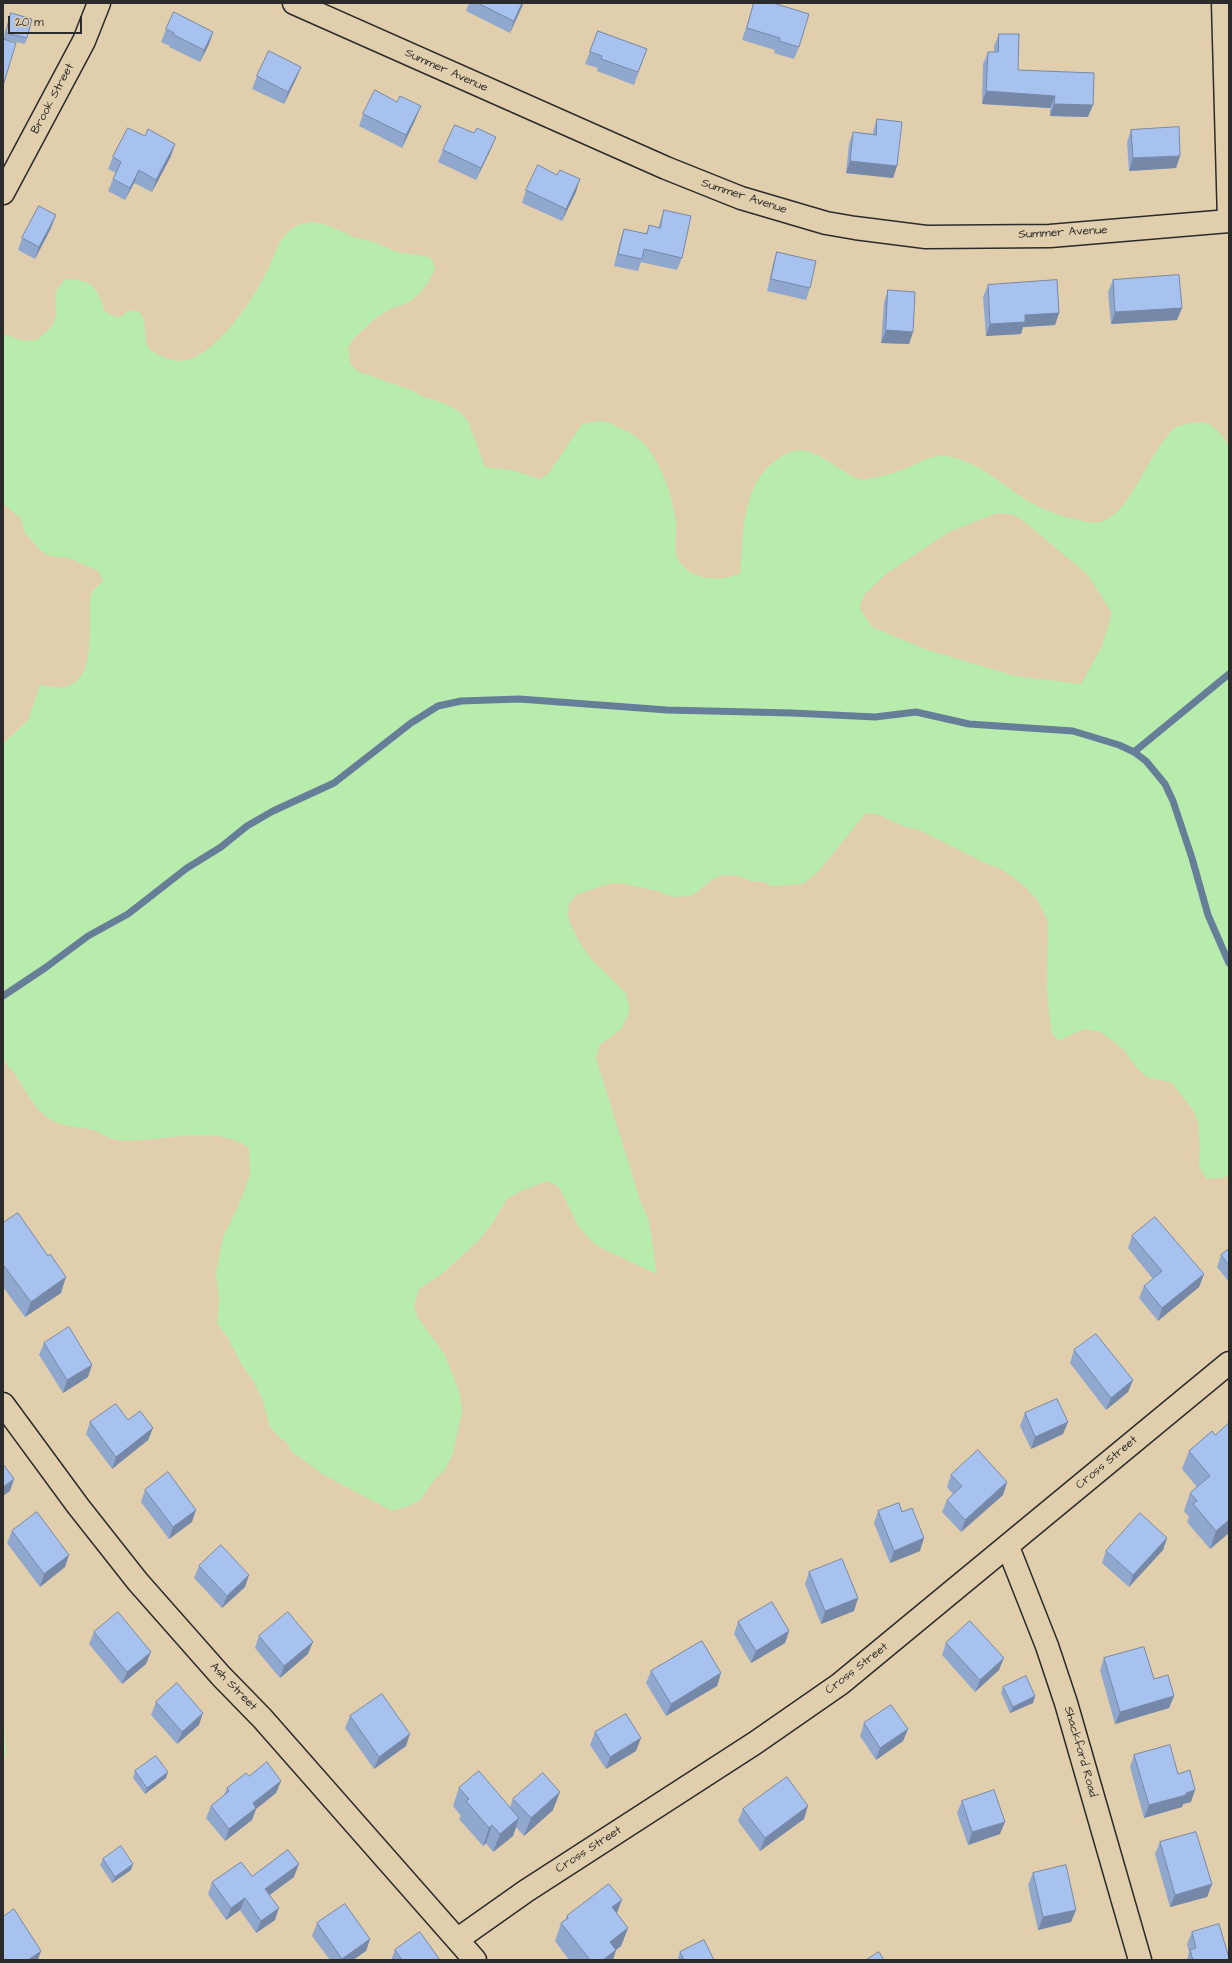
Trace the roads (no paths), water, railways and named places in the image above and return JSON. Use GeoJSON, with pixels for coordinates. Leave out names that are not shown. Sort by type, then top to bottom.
{"type":"FeatureCollection","features":[{"type":"Feature","properties":{"kind":"street"},"geometry":{"type":"LineString","coordinates":[[84,41],[90,3]]}},
{"type":"Feature","properties":{"kind":"street","name":"Brook Street"},"geometry":{"type":"LineString","coordinates":[[5,183],[84,41],[99,3]]}},
{"type":"Feature","properties":{"kind":"street","name":"Summer Avenue"},"geometry":{"type":"LineString","coordinates":[[294,3],[693,180],[741,198],[826,223],[870,231],[926,237],[1050,236],[1229,221]]}},
{"type":"Feature","properties":{"kind":"street"},"geometry":{"type":"LineString","coordinates":[[1222,3],[1229,221]]}},
{"type":"Feature","properties":{"kind":"street","name":"Cross Street"},"geometry":{"type":"LineString","coordinates":[[458,1939],[526,1891],[755,1743],[840,1684],[1008,1547],[1229,1363]]}},
{"type":"Feature","properties":{"kind":"street","name":"Ash Street"},"geometry":{"type":"LineString","coordinates":[[3,1404],[69,1495],[138,1582],[458,1939],[475,1960]]}},
{"type":"Feature","properties":{"kind":"street","name":"Shackford Road"},"geometry":{"type":"LineString","coordinates":[[1008,1547],[1047,1646],[1066,1704],[1140,1960]]}},
{"type":"Feature","properties":{"kind":"waterway"},"geometry":{"type":"LineString","coordinates":[[1134,752],[1229,674]]}},
{"type":"Feature","properties":{"kind":"waterway"},"geometry":{"type":"LineString","coordinates":[[3,996],[45,968],[88,936],[128,914],[187,868],[221,847],[247,826],[273,811],[334,783],[411,723],[438,706],[461,701],[519,699],[667,710],[792,713],[875,717],[916,712],[969,724],[1073,731],[1119,745],[1134,752],[1146,761],[1165,784],[1173,801],[1192,858],[1208,915],[1229,963]]}}]}
